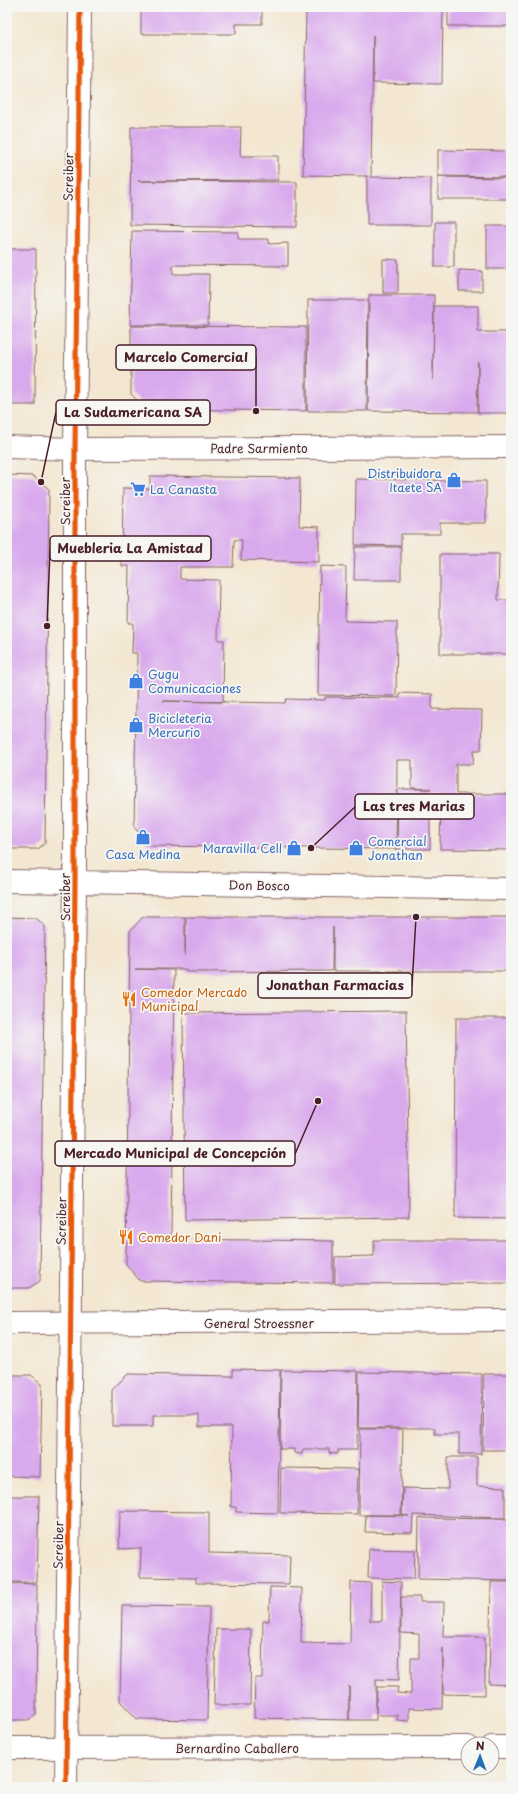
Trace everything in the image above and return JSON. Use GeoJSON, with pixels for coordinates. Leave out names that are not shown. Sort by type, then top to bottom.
{"type":"FeatureCollection","features":[{"type":"Feature","properties":{"kind":"main road","name":"Screiber"},"geometry":{"type":"LineString","coordinates":[[66,1787],[75,882],[75,449],[80,7]]}},
{"type":"Feature","properties":{"kind":"main road","name":"Padre Sarmiento"},"geometry":{"type":"LineString","coordinates":[[7,447],[75,449],[511,447]]}},
{"type":"Feature","properties":{"kind":"main road","name":"Don Bosco"},"geometry":{"type":"LineString","coordinates":[[7,881],[511,889]]}},
{"type":"Feature","properties":{"kind":"main road","name":"General Stroessner"},"geometry":{"type":"LineString","coordinates":[[7,1324],[511,1320]]}},
{"type":"Feature","properties":{"kind":"main road"},"geometry":{"type":"LineString","coordinates":[[500,1747],[511,1747]]}},
{"type":"Feature","properties":{"kind":"main road","name":"Bernardino Caballero"},"geometry":{"type":"LineString","coordinates":[[7,1748],[460,1748]]}},
{"type":"Feature","properties":{"kind":"building"},"geometry":{"type":"Polygon","coordinates":[[[141,7],[262,7],[262,24],[236,24],[236,34],[141,34],[141,7]]]}},
{"type":"Feature","properties":{"kind":"building"},"geometry":{"type":"Polygon","coordinates":[[[306,7],[443,7],[442,84],[373,83],[373,35],[371,177],[431,178],[431,225],[367,225],[367,176],[303,175],[306,7]]]}},
{"type":"Feature","properties":{"kind":"building"},"geometry":{"type":"Polygon","coordinates":[[[448,7],[511,7],[511,26],[448,26],[448,7]]]}},
{"type":"Feature","properties":{"kind":"building"},"geometry":{"type":"Polygon","coordinates":[[[131,127],[241,127],[240,156],[278,156],[278,180],[138,181],[297,182],[297,227],[130,225],[131,127]]]}},
{"type":"Feature","properties":{"kind":"building"},"geometry":{"type":"Polygon","coordinates":[[[438,150],[511,151],[511,177],[438,176],[438,150]]]}},
{"type":"Feature","properties":{"kind":"building"},"geometry":{"type":"Polygon","coordinates":[[[438,177],[511,178],[511,199],[438,199],[438,177]]]}},
{"type":"Feature","properties":{"kind":"building"},"geometry":{"type":"Polygon","coordinates":[[[435,222],[454,222],[454,267],[435,267],[435,222]]]}},
{"type":"Feature","properties":{"kind":"building"},"geometry":{"type":"Polygon","coordinates":[[[487,226],[511,226],[511,269],[487,269],[487,226]]]}},
{"type":"Feature","properties":{"kind":"building"},"geometry":{"type":"Polygon","coordinates":[[[132,231],[238,232],[238,239],[269,239],[269,244],[288,243],[288,266],[173,265],[173,274],[209,274],[208,325],[130,325],[132,231]]]}},
{"type":"Feature","properties":{"kind":"building"},"geometry":{"type":"Polygon","coordinates":[[[7,249],[36,249],[35,405],[7,405],[7,249]]]}},
{"type":"Feature","properties":{"kind":"building"},"geometry":{"type":"Polygon","coordinates":[[[383,259],[398,260],[398,293],[383,293],[383,259]]]}},
{"type":"Feature","properties":{"kind":"building"},"geometry":{"type":"Polygon","coordinates":[[[459,270],[482,271],[482,291],[459,291],[459,270]]]}},
{"type":"Feature","properties":{"kind":"building"},"geometry":{"type":"Polygon","coordinates":[[[369,295],[434,295],[433,380],[434,306],[478,306],[478,332],[511,332],[511,355],[508,355],[508,413],[478,413],[478,362],[477,412],[368,411],[369,295]]]}},
{"type":"Feature","properties":{"kind":"building"},"geometry":{"type":"Polygon","coordinates":[[[308,300],[368,300],[367,411],[307,411],[308,300]]]}},
{"type":"Feature","properties":{"kind":"building"},"geometry":{"type":"Polygon","coordinates":[[[131,326],[306,327],[306,411],[146,409],[131,394],[131,326]]]}},
{"type":"Feature","properties":{"kind":"building"},"geometry":{"type":"Polygon","coordinates":[[[7,475],[33,476],[49,489],[45,843],[38,849],[7,849],[7,475]]]}},
{"type":"Feature","properties":{"kind":"building"},"geometry":{"type":"Polygon","coordinates":[[[150,476],[300,478],[299,526],[319,527],[319,562],[241,560],[242,540],[234,540],[233,567],[180,567],[180,579],[219,580],[218,640],[224,640],[223,702],[285,703],[286,699],[325,700],[325,697],[399,698],[399,693],[432,694],[432,709],[482,710],[481,750],[474,750],[473,764],[456,764],[456,794],[511,794],[511,850],[440,849],[441,794],[430,794],[430,849],[397,849],[398,789],[431,789],[412,788],[412,760],[397,760],[396,849],[150,846],[134,827],[137,653],[132,653],[133,623],[128,623],[129,566],[122,566],[123,488],[150,489],[150,476]]]}},
{"type":"Feature","properties":{"kind":"building"},"geometry":{"type":"Polygon","coordinates":[[[356,479],[486,481],[486,523],[440,523],[440,534],[401,534],[401,546],[355,545],[356,479]]]}},
{"type":"Feature","properties":{"kind":"building"},"geometry":{"type":"Polygon","coordinates":[[[355,547],[401,547],[401,580],[354,580],[355,547]]]}},
{"type":"Feature","properties":{"kind":"building"},"geometry":{"type":"Polygon","coordinates":[[[440,554],[499,554],[498,600],[511,600],[511,654],[440,654],[440,554]]]}},
{"type":"Feature","properties":{"kind":"building"},"geometry":{"type":"Polygon","coordinates":[[[320,566],[346,567],[345,621],[397,622],[396,696],[318,695],[320,566]]]}},
{"type":"Feature","properties":{"kind":"building"},"geometry":{"type":"Polygon","coordinates":[[[7,917],[36,918],[45,926],[40,1281],[29,1288],[7,1288],[7,917]]]}},
{"type":"Feature","properties":{"kind":"building"},"geometry":{"type":"Polygon","coordinates":[[[143,917],[185,917],[185,956],[186,917],[511,917],[511,971],[333,971],[333,927],[332,971],[186,972],[186,969],[135,969],[174,970],[171,1239],[333,1241],[333,1283],[140,1281],[126,1264],[130,931],[143,917]]]}},
{"type":"Feature","properties":{"kind":"building"},"geometry":{"type":"Polygon","coordinates":[[[406,1011],[409,1217],[185,1220],[183,1013],[406,1011]]]}},
{"type":"Feature","properties":{"kind":"building"},"geometry":{"type":"Polygon","coordinates":[[[456,1018],[511,1018],[511,1219],[455,1218],[456,1018]]]}},
{"type":"Feature","properties":{"kind":"building"},"geometry":{"type":"Polygon","coordinates":[[[374,1240],[511,1240],[511,1283],[335,1284],[335,1257],[374,1256],[374,1240]]]}},
{"type":"Feature","properties":{"kind":"building"},"geometry":{"type":"Polygon","coordinates":[[[233,1369],[280,1370],[278,1513],[236,1512],[236,1507],[231,1507],[232,1427],[199,1427],[199,1415],[153,1415],[153,1426],[112,1426],[112,1390],[128,1374],[233,1376],[233,1369]]]}},
{"type":"Feature","properties":{"kind":"building"},"geometry":{"type":"Polygon","coordinates":[[[281,1370],[358,1371],[357,1450],[338,1450],[338,1454],[329,1453],[329,1449],[303,1449],[302,1454],[294,1453],[294,1449],[280,1449],[281,1370]]]}},
{"type":"Feature","properties":{"kind":"building"},"geometry":{"type":"Polygon","coordinates":[[[359,1372],[482,1374],[481,1454],[459,1454],[459,1434],[435,1434],[435,1428],[358,1428],[359,1372]]]}},
{"type":"Feature","properties":{"kind":"building"},"geometry":{"type":"Polygon","coordinates":[[[484,1374],[511,1374],[511,1450],[483,1450],[484,1374]]]}},
{"type":"Feature","properties":{"kind":"building"},"geometry":{"type":"Polygon","coordinates":[[[7,1375],[31,1375],[42,1384],[40,1477],[7,1476],[7,1375]]]}},
{"type":"Feature","properties":{"kind":"building"},"geometry":{"type":"Polygon","coordinates":[[[360,1429],[403,1429],[401,1515],[359,1515],[360,1429]]]}},
{"type":"Feature","properties":{"kind":"building"},"geometry":{"type":"Polygon","coordinates":[[[448,1457],[477,1457],[477,1486],[505,1487],[505,1518],[413,1515],[412,1533],[365,1532],[366,1515],[409,1516],[402,1515],[403,1488],[448,1489],[448,1457]]]}},
{"type":"Feature","properties":{"kind":"building"},"geometry":{"type":"Polygon","coordinates":[[[281,1468],[358,1469],[357,1514],[280,1513],[281,1468]]]}},
{"type":"Feature","properties":{"kind":"building"},"geometry":{"type":"Polygon","coordinates":[[[7,1496],[39,1496],[37,1582],[7,1582],[7,1496]]]}},
{"type":"Feature","properties":{"kind":"building"},"geometry":{"type":"Polygon","coordinates":[[[120,1511],[209,1512],[209,1553],[290,1555],[289,1584],[196,1583],[196,1578],[140,1577],[141,1548],[119,1549],[120,1511]]]}},
{"type":"Feature","properties":{"kind":"building"},"geometry":{"type":"Polygon","coordinates":[[[419,1518],[511,1519],[511,1581],[418,1579],[419,1518]]]}},
{"type":"Feature","properties":{"kind":"building"},"geometry":{"type":"Polygon","coordinates":[[[369,1549],[415,1550],[414,1579],[368,1578],[369,1549]]]}},
{"type":"Feature","properties":{"kind":"building"},"geometry":{"type":"Polygon","coordinates":[[[382,1581],[401,1582],[399,1680],[376,1679],[376,1713],[377,1687],[398,1687],[397,1693],[411,1694],[411,1658],[419,1658],[419,1634],[401,1633],[401,1597],[420,1597],[420,1602],[444,1602],[443,1637],[485,1637],[485,1695],[443,1694],[443,1648],[442,1709],[409,1708],[409,1721],[397,1720],[397,1715],[376,1715],[376,1720],[254,1718],[255,1678],[262,1678],[263,1621],[269,1621],[270,1587],[302,1588],[301,1643],[350,1644],[351,1582],[371,1583],[370,1621],[382,1621],[382,1581]]]}},
{"type":"Feature","properties":{"kind":"building"},"geometry":{"type":"Polygon","coordinates":[[[491,1582],[511,1582],[511,1685],[489,1684],[491,1582]]]}},
{"type":"Feature","properties":{"kind":"building"},"geometry":{"type":"Polygon","coordinates":[[[7,1583],[37,1584],[36,1714],[29,1720],[7,1720],[7,1583]]]}},
{"type":"Feature","properties":{"kind":"building"},"geometry":{"type":"Polygon","coordinates":[[[122,1606],[209,1607],[207,1720],[137,1719],[120,1701],[122,1606]]]}},
{"type":"Feature","properties":{"kind":"building"},"geometry":{"type":"Polygon","coordinates":[[[216,1629],[251,1629],[250,1705],[214,1705],[216,1629]]]}},
{"type":"Feature","properties":{"kind":"building"},"geometry":{"type":"Polygon","coordinates":[[[139,1785],[164,1786],[164,1787],[137,1787],[139,1785]]]}},
{"type":"Feature","properties":{"kind":"cycle path"},"geometry":{"type":"LineString","coordinates":[[66,1787],[75,882],[75,449],[80,7]]}},
{"type":"Feature","properties":{"kind":"place","name":"Marcelo Comercial"},"geometry":{"type":"Point","coordinates":[256,411]}},
{"type":"Feature","properties":{"kind":"place","name":"Distribuidora Itaete SA"},"geometry":{"type":"Point","coordinates":[454,480]}},
{"type":"Feature","properties":{"kind":"place","name":"La Sudamericana SA"},"geometry":{"type":"Point","coordinates":[41,482]}},
{"type":"Feature","properties":{"kind":"place","name":"La Canasta"},"geometry":{"type":"Point","coordinates":[138,489]}},
{"type":"Feature","properties":{"kind":"place","name":"Muebleria La Amistad"},"geometry":{"type":"Point","coordinates":[47,626]}},
{"type":"Feature","properties":{"kind":"place","name":"Gugu Comunicaciones"},"geometry":{"type":"Point","coordinates":[136,681]}},
{"type":"Feature","properties":{"kind":"place","name":"Bicicleteria Mercurio"},"geometry":{"type":"Point","coordinates":[136,725]}},
{"type":"Feature","properties":{"kind":"place","name":"Casa Medina"},"geometry":{"type":"Point","coordinates":[143,837]}},
{"type":"Feature","properties":{"kind":"place","name":"Maravilla Cell"},"geometry":{"type":"Point","coordinates":[294,848]}},
{"type":"Feature","properties":{"kind":"place","name":"Las tres Marias"},"geometry":{"type":"Point","coordinates":[311,848]}},
{"type":"Feature","properties":{"kind":"place","name":"Comercial Jonathan"},"geometry":{"type":"Point","coordinates":[356,848]}},
{"type":"Feature","properties":{"kind":"place","name":"Jonathan Farmacias"},"geometry":{"type":"Point","coordinates":[416,917]}},
{"type":"Feature","properties":{"kind":"place","name":"Comedor Mercado Municipal"},"geometry":{"type":"Point","coordinates":[129,999]}},
{"type":"Feature","properties":{"kind":"place","name":"Mercado Municipal de Concepción"},"geometry":{"type":"Point","coordinates":[318,1101]}},
{"type":"Feature","properties":{"kind":"place","name":"Comedor Dani"},"geometry":{"type":"Point","coordinates":[126,1237]}}]}
